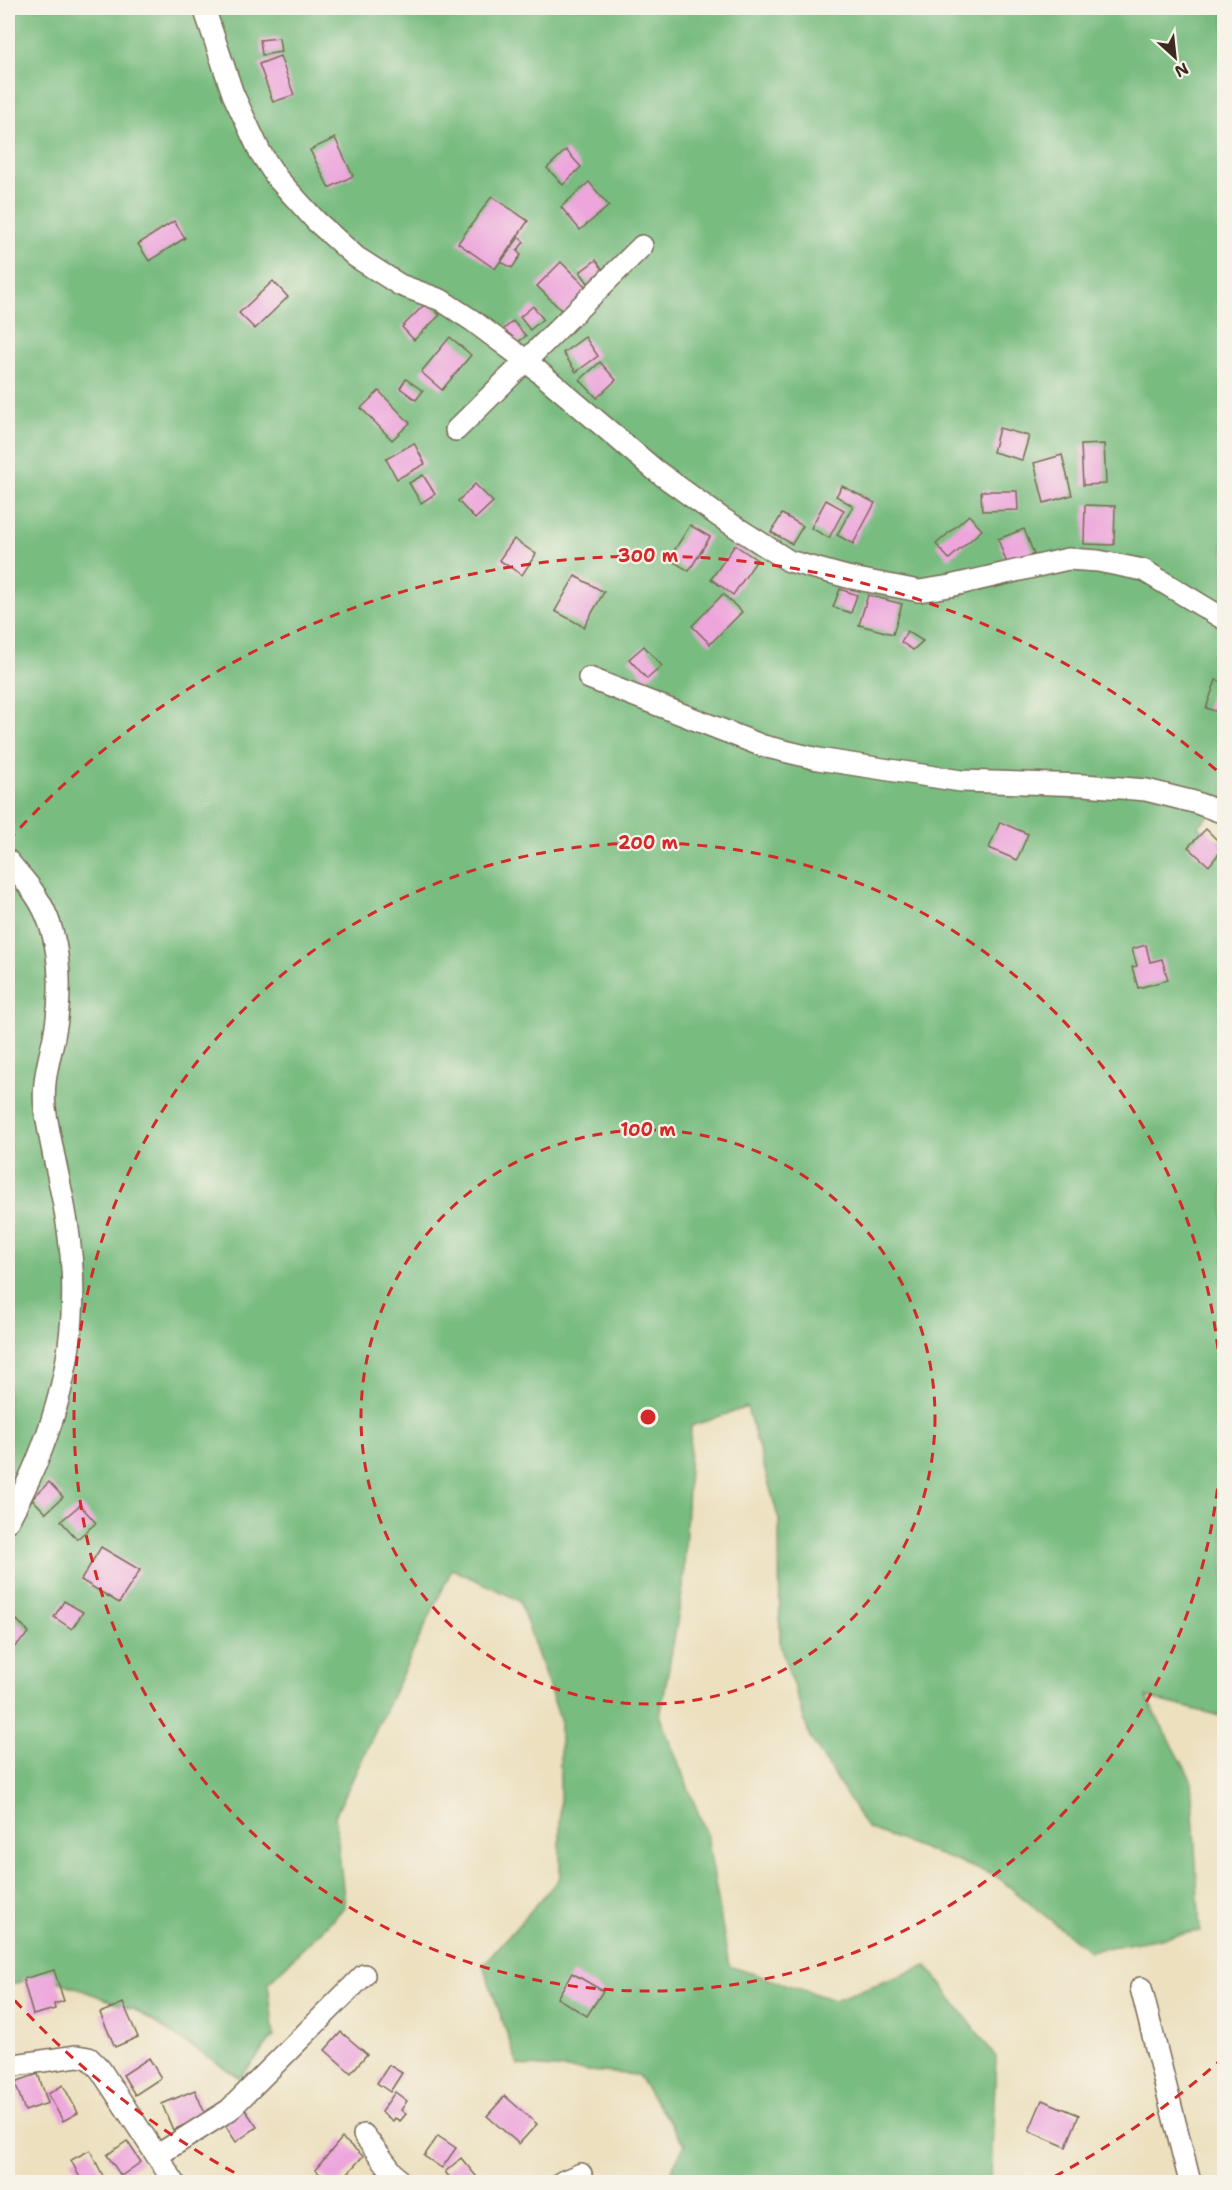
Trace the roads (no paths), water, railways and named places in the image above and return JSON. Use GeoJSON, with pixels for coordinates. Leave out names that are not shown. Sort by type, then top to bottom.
{"type":"FeatureCollection","features":[{"type":"Feature","properties":{"kind":"street"},"geometry":{"type":"LineString","coordinates":[[204,8],[233,94],[260,152],[276,178],[316,221],[356,257],[400,285],[441,300],[525,360],[655,470],[720,517],[789,561],[847,577],[919,591],[1068,559],[1098,561],[1143,570],[1224,619]]}},
{"type":"Feature","properties":{"kind":"street"},"geometry":{"type":"LineString","coordinates":[[456,430],[642,246]]}},
{"type":"Feature","properties":{"kind":"street"},"geometry":{"type":"LineString","coordinates":[[589,678],[763,746],[818,759],[961,781],[1084,785],[1146,790],[1194,802],[1224,813]]}},
{"type":"Feature","properties":{"kind":"street"},"geometry":{"type":"LineString","coordinates":[[8,861],[37,896],[50,925],[56,955],[60,999],[44,1074],[45,1108],[70,1240],[72,1321],[65,1377],[48,1437],[8,1521]]}},
{"type":"Feature","properties":{"kind":"street"},"geometry":{"type":"LineString","coordinates":[[158,2155],[229,2110],[364,1975]]}},
{"type":"Feature","properties":{"kind":"street"},"geometry":{"type":"LineString","coordinates":[[1141,1988],[1190,2182]]}},
{"type":"Feature","properties":{"kind":"street"},"geometry":{"type":"LineString","coordinates":[[8,2066],[77,2056],[88,2058],[100,2069],[174,2182]]}},
{"type":"Feature","properties":{"kind":"street"},"geometry":{"type":"LineString","coordinates":[[364,2135],[400,2182]]}}]}
